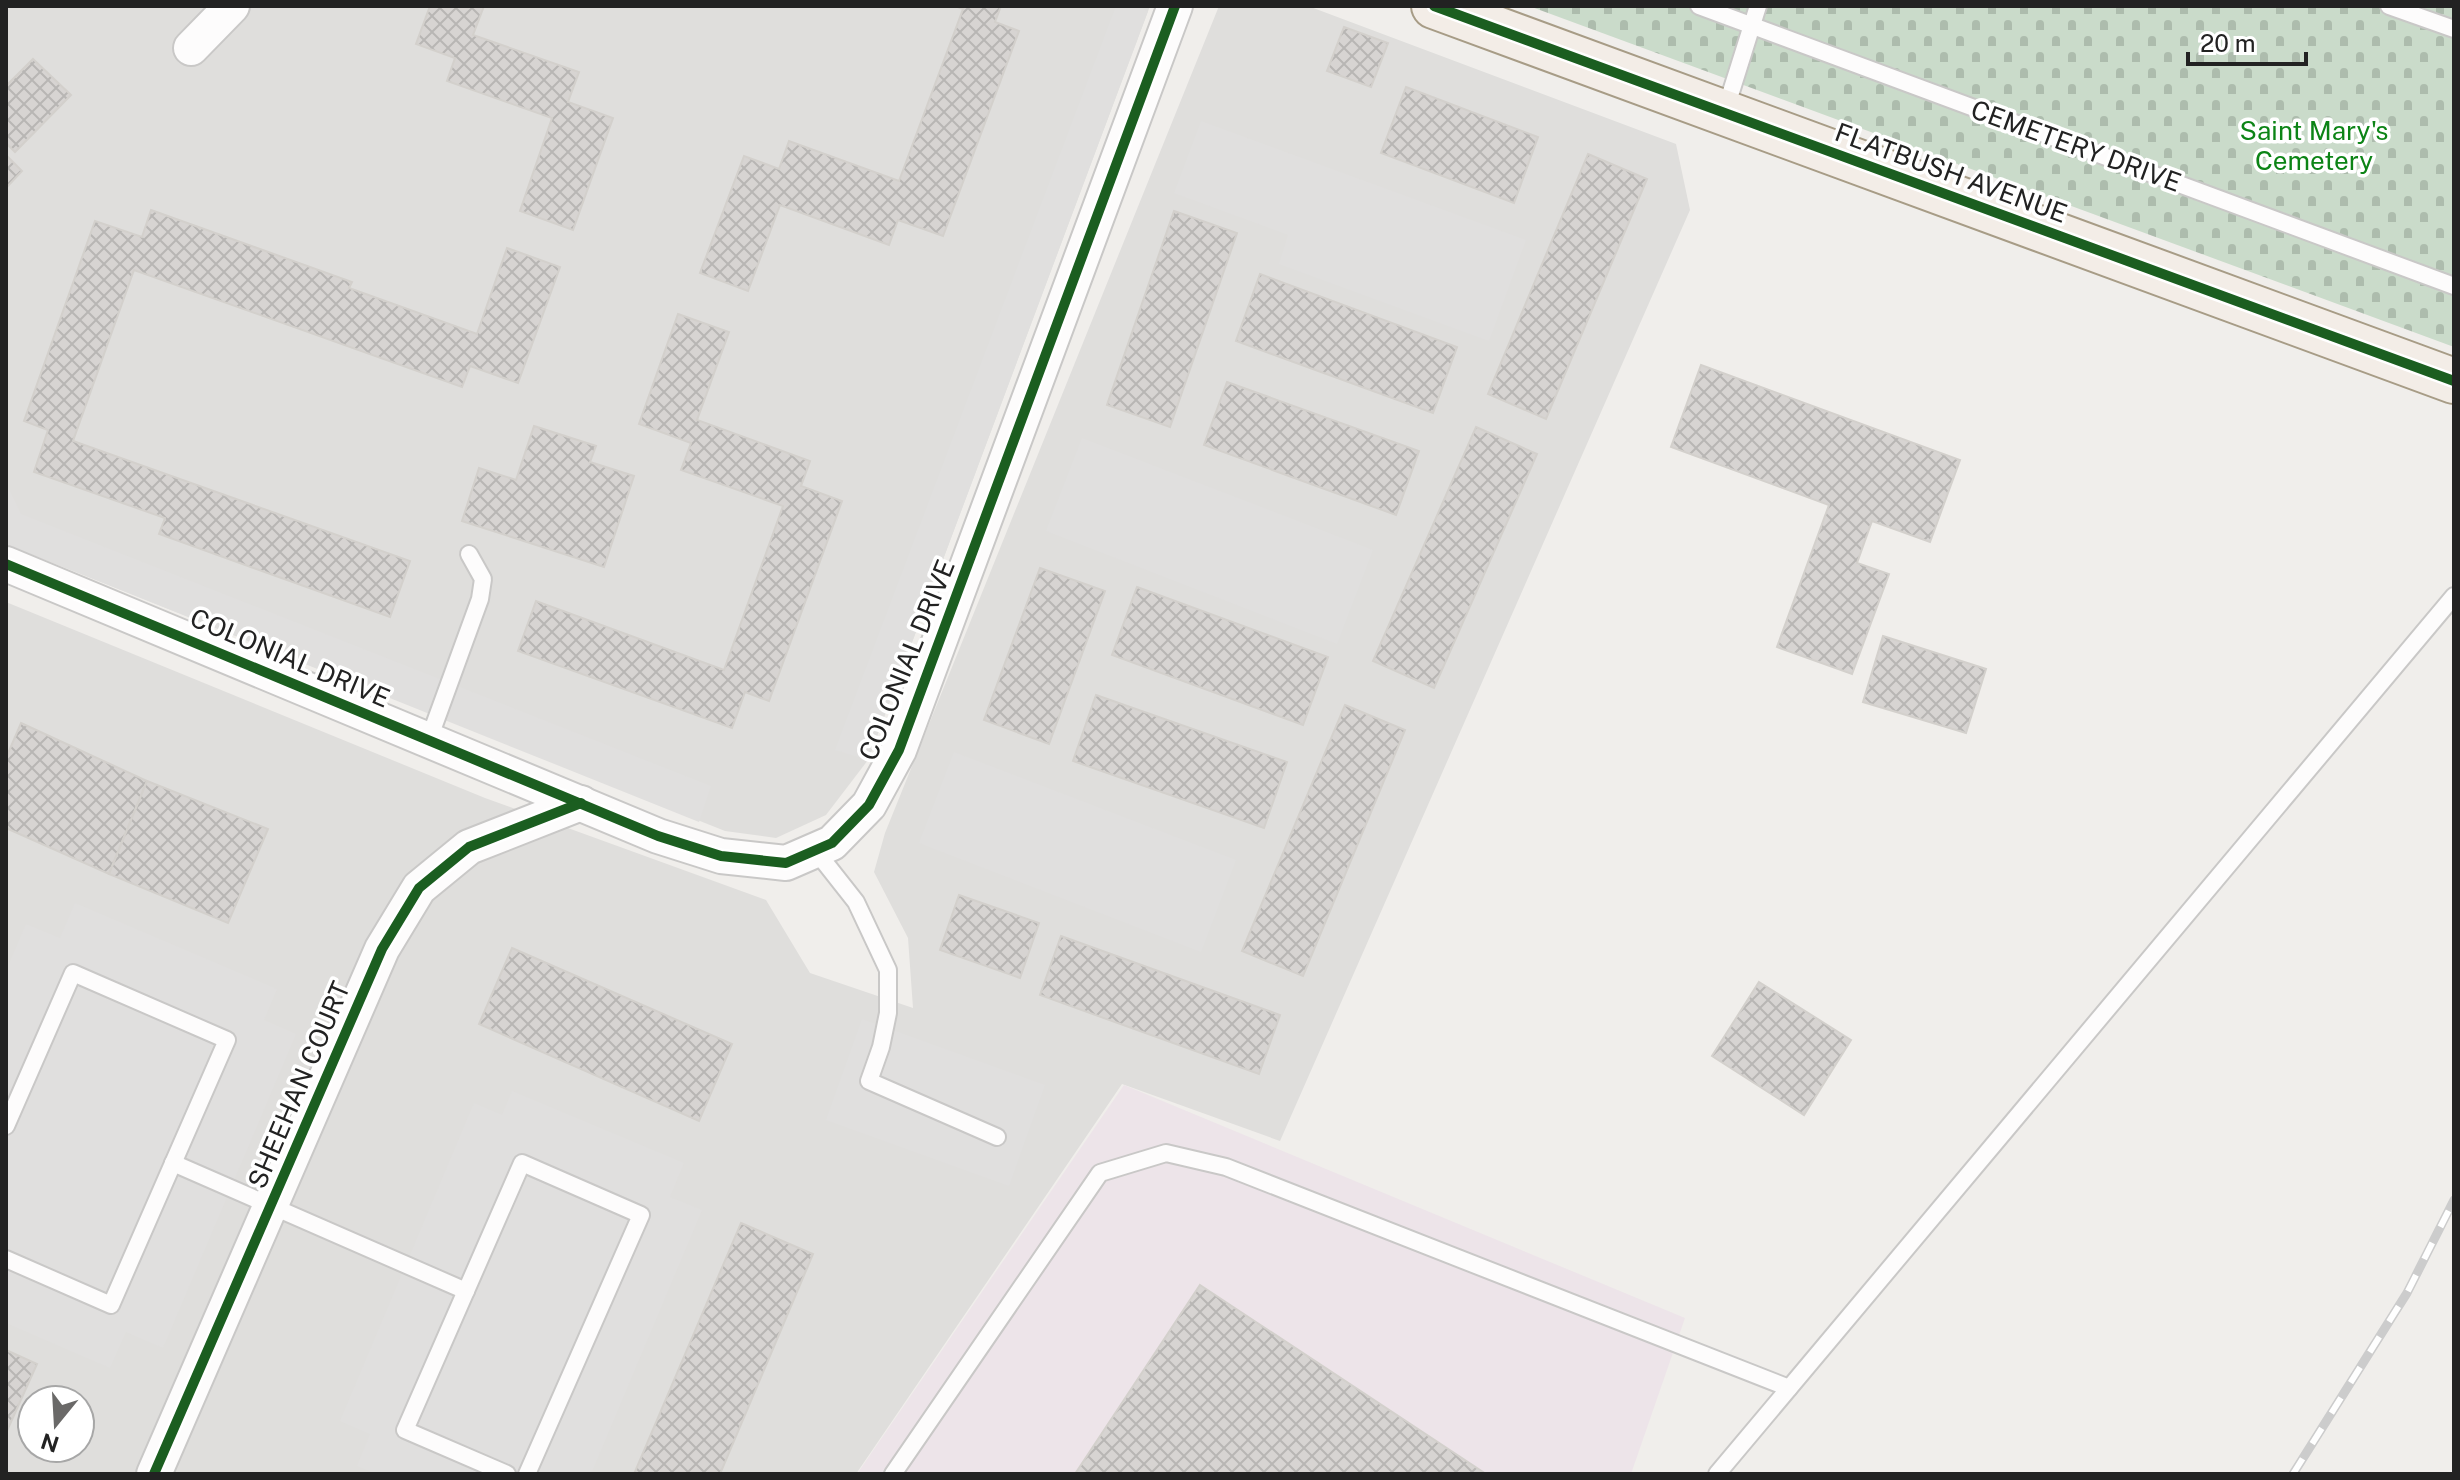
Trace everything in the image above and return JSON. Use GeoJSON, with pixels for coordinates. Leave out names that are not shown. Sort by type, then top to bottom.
{"type":"FeatureCollection","features":[{"type":"Feature","properties":{"kind":"main road","name":"FLATBUSH AVENUE"},"geometry":{"type":"LineString","coordinates":[[1434,6],[2454,381]]}},
{"type":"Feature","properties":{"kind":"street"},"geometry":{"type":"LineString","coordinates":[[191,48],[232,6]]}},
{"type":"Feature","properties":{"kind":"street","name":"COLONIAL DRIVE"},"geometry":{"type":"LineString","coordinates":[[6,564],[658,836],[721,856],[786,863],[832,843],[869,805],[899,750],[1175,6]]}},
{"type":"Feature","properties":{"kind":"street","name":"SHEEHAN COURT"},"geometry":{"type":"LineString","coordinates":[[154,1474],[382,949],[419,888],[469,847],[581,803]]}},
{"type":"Feature","properties":{"kind":"lane","name":"CEMETERY DRIVE"},"geometry":{"type":"LineString","coordinates":[[1699,6],[2454,286]]}},
{"type":"Feature","properties":{"kind":"lane"},"geometry":{"type":"LineString","coordinates":[[1725,113],[1758,6]]}},
{"type":"Feature","properties":{"kind":"lane"},"geometry":{"type":"LineString","coordinates":[[2389,6],[2454,29]]}},
{"type":"Feature","properties":{"kind":"lane"},"geometry":{"type":"LineString","coordinates":[[429,739],[480,599],[483,579],[469,554]]}},
{"type":"Feature","properties":{"kind":"lane"},"geometry":{"type":"LineString","coordinates":[[1717,1474],[2454,596]]}},
{"type":"Feature","properties":{"kind":"lane"},"geometry":{"type":"LineString","coordinates":[[815,850],[856,902],[888,970],[888,1013],[881,1047],[869,1081],[997,1137]]}},
{"type":"Feature","properties":{"kind":"lane"},"geometry":{"type":"LineString","coordinates":[[6,1126],[73,973],[227,1040],[111,1305],[6,1259]]}},
{"type":"Feature","properties":{"kind":"lane"},"geometry":{"type":"LineString","coordinates":[[893,1474],[1100,1173],[1166,1153],[1226,1167],[1789,1388]]}},
{"type":"Feature","properties":{"kind":"lane"},"geometry":{"type":"LineString","coordinates":[[173,1163],[466,1291]]}},
{"type":"Feature","properties":{"kind":"lane"},"geometry":{"type":"LineString","coordinates":[[507,1474],[405,1430],[522,1163],[641,1215],[527,1474]]}},
{"type":"Feature","properties":{"kind":"shaded area"},"geometry":{"type":"Polygon","coordinates":[[[6,6],[1150,6],[868,760],[826,815],[776,838],[725,831],[6,544],[6,6]]]}},
{"type":"Feature","properties":{"kind":"shaded area"},"geometry":{"type":"Polygon","coordinates":[[[1116,6],[1136,6],[1148,11],[868,760],[835,750],[1116,6]]]}},
{"type":"Feature","properties":{"kind":"shaded area"},"geometry":{"type":"Polygon","coordinates":[[[1219,6],[1308,6],[1676,144],[1690,210],[1280,1141],[1122,1084],[856,1474],[6,1474],[6,602],[485,798],[766,900],[810,973],[913,1008],[908,938],[874,872],[885,833],[1219,6]]]}},
{"type":"Feature","properties":{"kind":"shaded area"},"geometry":{"type":"Polygon","coordinates":[[[1201,121],[1526,240],[1489,341],[1279,264],[1288,235],[1174,193],[1201,121]]]}},
{"type":"Feature","properties":{"kind":"shaded area"},"geometry":{"type":"Polygon","coordinates":[[[1082,438],[1373,550],[1337,644],[1046,531],[1082,438]]]}},
{"type":"Feature","properties":{"kind":"shaded area"},"geometry":{"type":"Polygon","coordinates":[[[6,483],[21,514],[711,786],[699,822],[6,544],[6,483]]]}},
{"type":"Feature","properties":{"kind":"shaded area"},"geometry":{"type":"Polygon","coordinates":[[[954,752],[1236,860],[1201,952],[919,843],[954,752]]]}},
{"type":"Feature","properties":{"kind":"shaded area"},"geometry":{"type":"Polygon","coordinates":[[[75,903],[277,989],[264,1020],[296,1034],[163,1348],[126,1332],[110,1368],[6,1323],[6,971],[26,924],[60,938],[75,903]]]}},
{"type":"Feature","properties":{"kind":"shaded area"},"geometry":{"type":"Polygon","coordinates":[[[862,1019],[1045,1085],[1009,1186],[826,1120],[862,1019]]]}},
{"type":"Feature","properties":{"kind":"shaded area"},"geometry":{"type":"Polygon","coordinates":[[[1124,1085],[1685,1318],[1631,1474],[857,1474],[1124,1085]]]}},
{"type":"Feature","properties":{"kind":"shaded area"},"geometry":{"type":"Polygon","coordinates":[[[512,1091],[684,1163],[670,1197],[702,1210],[591,1474],[377,1474],[357,1466],[370,1434],[340,1421],[474,1103],[502,1115],[512,1091]]]}},
{"type":"Feature","properties":{"kind":"green space","name":"Saint Mary's Cemetery"},"geometry":{"type":"Polygon","coordinates":[[[1529,6],[2454,6],[2454,347],[1529,6]]]}},
{"type":"Feature","properties":{"kind":"building"},"geometry":{"type":"Polygon","coordinates":[[[430,6],[484,6],[473,35],[579,72],[568,102],[613,118],[573,230],[520,211],[552,118],[447,81],[455,58],[416,44],[430,6]]]}},
{"type":"Feature","properties":{"kind":"building"},"geometry":{"type":"Polygon","coordinates":[[[955,6],[1001,6],[995,22],[1019,31],[943,236],[898,220],[889,245],[780,205],[748,291],[700,273],[744,156],[779,169],[789,141],[899,181],[963,9],[955,6]]]}},
{"type":"Feature","properties":{"kind":"building"},"geometry":{"type":"Polygon","coordinates":[[[1344,27],[1388,43],[1371,87],[1327,71],[1344,27]]]}},
{"type":"Feature","properties":{"kind":"building"},"geometry":{"type":"Polygon","coordinates":[[[33,59],[71,95],[15,152],[6,143],[6,86],[33,59]]]}},
{"type":"Feature","properties":{"kind":"building"},"geometry":{"type":"Polygon","coordinates":[[[1406,87],[1538,137],[1514,203],[1381,153],[1406,87]]]}},
{"type":"Feature","properties":{"kind":"building"},"geometry":{"type":"Polygon","coordinates":[[[1588,154],[1647,179],[1546,419],[1488,394],[1588,154]]]}},
{"type":"Feature","properties":{"kind":"building"},"geometry":{"type":"Polygon","coordinates":[[[6,155],[22,171],[6,188],[6,155]]]}},
{"type":"Feature","properties":{"kind":"building"},"geometry":{"type":"Polygon","coordinates":[[[151,210],[352,282],[349,288],[477,334],[507,248],[560,267],[518,383],[470,366],[462,387],[134,270],[73,441],[410,561],[390,617],[159,534],[165,518],[34,472],[48,430],[24,421],[95,221],[142,237],[151,210]]]}},
{"type":"Feature","properties":{"kind":"building"},"geometry":{"type":"Polygon","coordinates":[[[1174,211],[1237,233],[1170,427],[1107,405],[1174,211]]]}},
{"type":"Feature","properties":{"kind":"building"},"geometry":{"type":"Polygon","coordinates":[[[1260,274],[1457,347],[1433,413],[1236,341],[1260,274]]]}},
{"type":"Feature","properties":{"kind":"building"},"geometry":{"type":"Polygon","coordinates":[[[678,314],[729,332],[697,420],[810,461],[801,486],[842,501],[769,701],[745,692],[732,728],[518,651],[536,601],[724,670],[783,506],[681,470],[691,443],[639,424],[678,314]]]}},
{"type":"Feature","properties":{"kind":"building"},"geometry":{"type":"Polygon","coordinates":[[[1701,365],[1960,460],[1930,542],[1872,521],[1857,563],[1889,574],[1852,674],[1777,647],[1829,505],[1671,447],[1701,365]]]}},
{"type":"Feature","properties":{"kind":"building"},"geometry":{"type":"Polygon","coordinates":[[[1227,382],[1419,451],[1396,515],[1204,445],[1227,382]]]}},
{"type":"Feature","properties":{"kind":"building"},"geometry":{"type":"Polygon","coordinates":[[[534,426],[596,446],[590,462],[634,476],[604,567],[462,521],[479,468],[516,480],[534,426]]]}},
{"type":"Feature","properties":{"kind":"building"},"geometry":{"type":"Polygon","coordinates":[[[1476,427],[1537,454],[1434,688],[1373,661],[1476,427]]]}},
{"type":"Feature","properties":{"kind":"building"},"geometry":{"type":"Polygon","coordinates":[[[1040,568],[1105,591],[1049,744],[984,720],[1040,568]]]}},
{"type":"Feature","properties":{"kind":"building"},"geometry":{"type":"Polygon","coordinates":[[[1137,587],[1328,657],[1303,725],[1112,655],[1137,587]]]}},
{"type":"Feature","properties":{"kind":"building"},"geometry":{"type":"Polygon","coordinates":[[[1883,636],[1986,669],[1966,733],[1863,702],[1883,636]]]}},
{"type":"Feature","properties":{"kind":"building"},"geometry":{"type":"Polygon","coordinates":[[[1096,695],[1287,762],[1264,828],[1073,761],[1096,695]]]}},
{"type":"Feature","properties":{"kind":"building"},"geometry":{"type":"Polygon","coordinates":[[[1345,705],[1405,730],[1303,976],[1242,951],[1345,705]]]}},
{"type":"Feature","properties":{"kind":"building"},"geometry":{"type":"Polygon","coordinates":[[[21,723],[147,781],[109,874],[6,828],[6,758],[21,723]]]}},
{"type":"Feature","properties":{"kind":"building"},"geometry":{"type":"Polygon","coordinates":[[[147,781],[268,829],[228,923],[109,874],[147,781]]]}},
{"type":"Feature","properties":{"kind":"building"},"geometry":{"type":"Polygon","coordinates":[[[959,895],[1039,923],[1020,978],[940,950],[959,895]]]}},
{"type":"Feature","properties":{"kind":"building"},"geometry":{"type":"Polygon","coordinates":[[[1061,936],[1280,1015],[1259,1074],[1040,995],[1061,936]]]}},
{"type":"Feature","properties":{"kind":"building"},"geometry":{"type":"Polygon","coordinates":[[[512,948],[732,1044],[699,1121],[479,1024],[512,948]]]}},
{"type":"Feature","properties":{"kind":"building"},"geometry":{"type":"Polygon","coordinates":[[[1759,982],[1851,1040],[1804,1115],[1712,1056],[1759,982]]]}},
{"type":"Feature","properties":{"kind":"building"},"geometry":{"type":"Polygon","coordinates":[[[741,1223],[813,1254],[720,1474],[634,1474],[741,1223]]]}},
{"type":"Feature","properties":{"kind":"building"},"geometry":{"type":"Polygon","coordinates":[[[1200,1285],[1486,1474],[1075,1474],[1200,1285]]]}},
{"type":"Feature","properties":{"kind":"building"},"geometry":{"type":"Polygon","coordinates":[[[6,1350],[37,1364],[28,1384],[16,1384],[16,1411],[6,1433],[6,1350]]]}},
{"type":"Feature","properties":{"kind":"railway"},"geometry":{"type":"LineString","coordinates":[[2293,1474],[2407,1293],[2454,1200]]}},
{"type":"Feature","properties":{"kind":"cycle path"},"geometry":{"type":"LineString","coordinates":[[6,564],[658,836],[721,856],[786,863],[832,843],[869,805],[899,750],[1175,6]]}},
{"type":"Feature","properties":{"kind":"cycle path"},"geometry":{"type":"LineString","coordinates":[[1434,6],[2454,381]]}},
{"type":"Feature","properties":{"kind":"cycle path"},"geometry":{"type":"LineString","coordinates":[[154,1474],[382,949],[419,888],[469,847],[581,803]]}}]}
